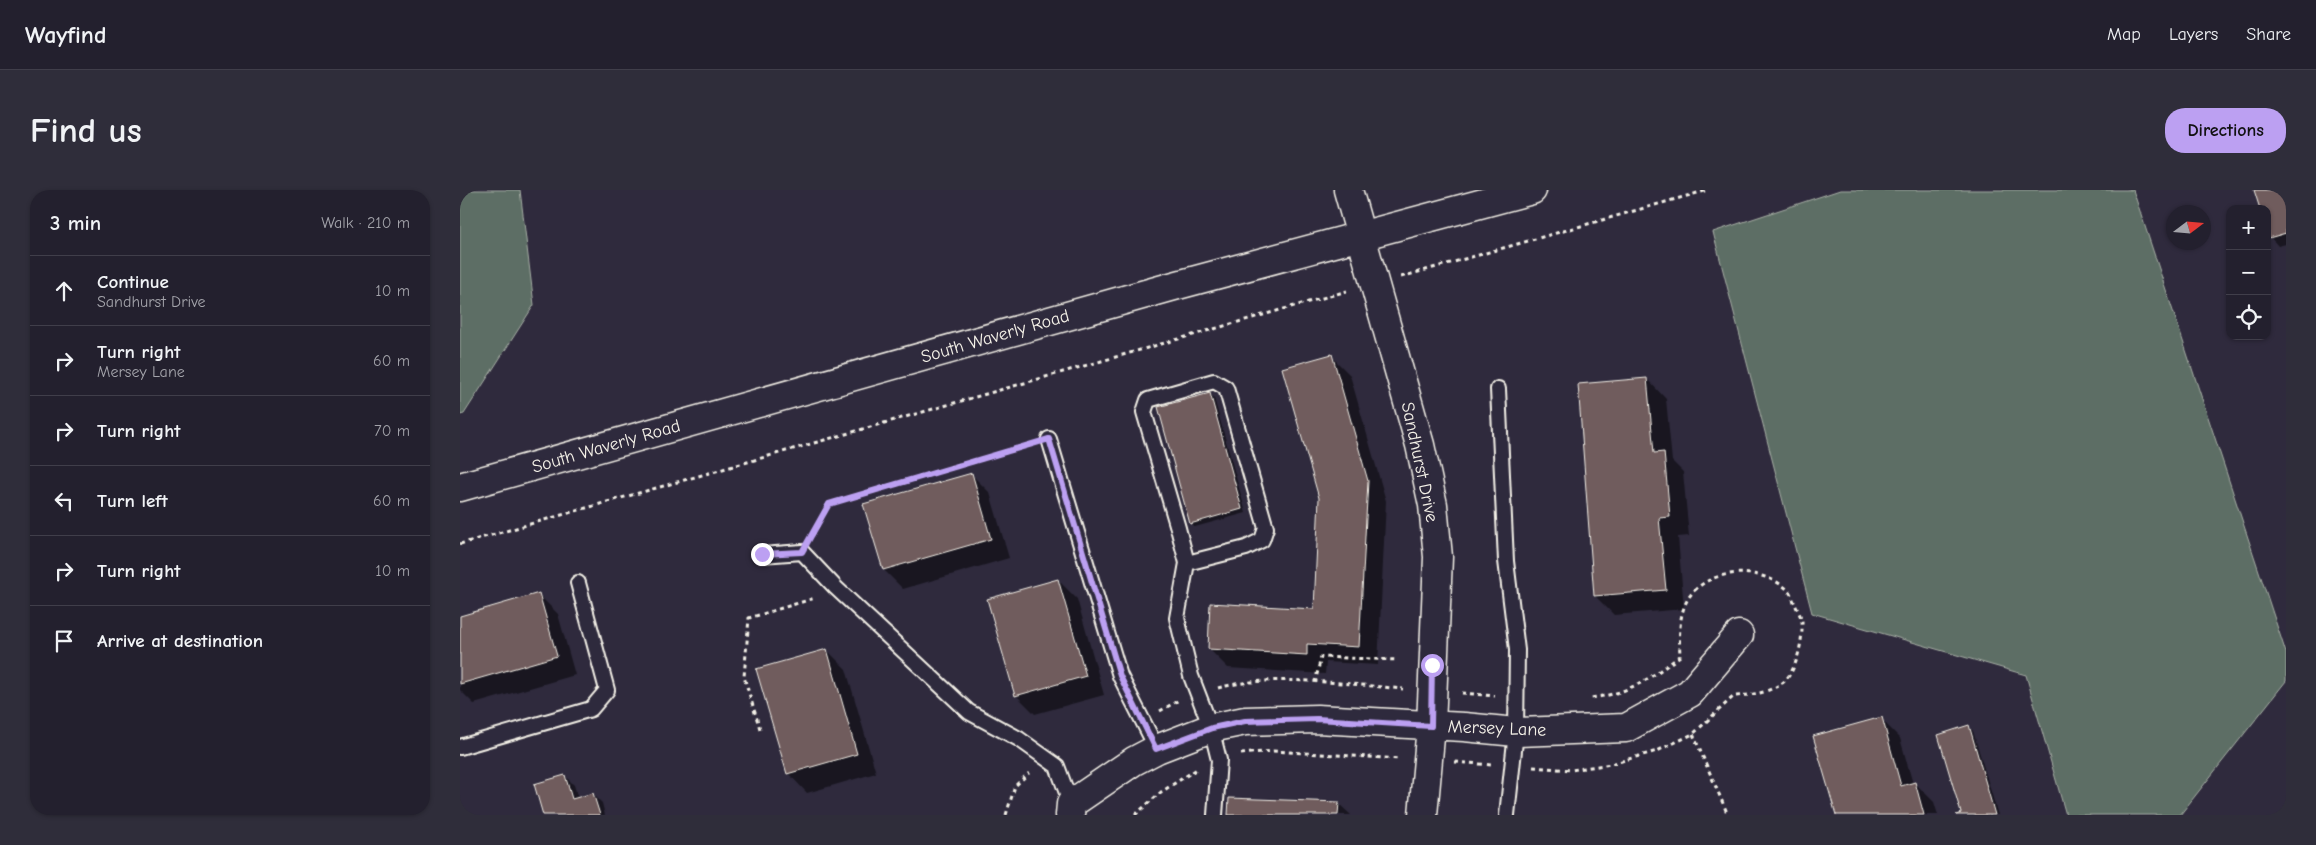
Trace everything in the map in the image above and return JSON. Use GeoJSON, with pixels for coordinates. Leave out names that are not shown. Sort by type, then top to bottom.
{"type":"FeatureCollection","features":[{"type":"Feature","properties":{"kind":"street","name":"Sandhurst Drive"},"geometry":{"type":"LineString","coordinates":[[1348,190],[1420,445],[1434,506],[1438,557],[1431,726],[1423,815]]}},
{"type":"Feature","properties":{"kind":"street","name":"South Waverly Road"},"geometry":{"type":"LineString","coordinates":[[460,487],[1360,235],[1532,190]]}},
{"type":"Feature","properties":{"kind":"street","name":"Mersey Lane"},"geometry":{"type":"LineString","coordinates":[[1070,809],[1134,761],[1156,749],[1212,728],[1245,721],[1317,719],[1431,726],[1464,726],[1516,732],[1626,728],[1690,693],[1739,635]]}},
{"type":"Feature","properties":{"kind":"lane"},"geometry":{"type":"LineString","coordinates":[[1186,563],[1246,548],[1262,540],[1266,528],[1226,388],[1214,381],[1148,400],[1144,412],[1178,528],[1186,563],[1177,618],[1191,676],[1212,728],[1219,760],[1215,815]]}},
{"type":"Feature","properties":{"kind":"lane"},"geometry":{"type":"LineString","coordinates":[[1498,389],[1506,561],[1516,650],[1516,732],[1507,815]]}},
{"type":"Feature","properties":{"kind":"lane"},"geometry":{"type":"LineString","coordinates":[[1049,439],[1120,676],[1156,749]]}},
{"type":"Feature","properties":{"kind":"lane"},"geometry":{"type":"LineString","coordinates":[[762,554],[802,552],[836,588],[969,712],[1020,739],[1057,766],[1070,809]]}},
{"type":"Feature","properties":{"kind":"lane"},"geometry":{"type":"LineString","coordinates":[[460,747],[591,709],[607,690],[578,583]]}},
{"type":"Feature","properties":{"kind":"path"},"geometry":{"type":"LineString","coordinates":[[460,544],[1708,190]]}},
{"type":"Feature","properties":{"kind":"path"},"geometry":{"type":"LineString","coordinates":[[802,552],[829,504],[1049,439]]}},
{"type":"Feature","properties":{"kind":"path"},"geometry":{"type":"LineString","coordinates":[[760,729],[744,676],[749,618],[818,597]]}},
{"type":"Feature","properties":{"kind":"path"},"geometry":{"type":"LineString","coordinates":[[1316,683],[1321,657],[1398,660]]}},
{"type":"Feature","properties":{"kind":"path"},"geometry":{"type":"LineString","coordinates":[[1693,734],[1728,815]]}},
{"type":"Feature","properties":{"kind":"green space"},"geometry":{"type":"Polygon","coordinates":[[[460,190],[520,190],[534,305],[464,414],[460,415],[460,190]]]}},
{"type":"Feature","properties":{"kind":"green space"},"geometry":{"type":"Polygon","coordinates":[[[1840,190],[2133,190],[2286,653],[2286,681],[2180,815],[2066,815],[2026,675],[1812,613],[1713,232],[1840,190]]]}},
{"type":"Feature","properties":{"kind":"building"},"geometry":{"type":"Polygon","coordinates":[[[2254,190],[2286,190],[2286,233],[2271,237],[2271,205],[2259,205],[2254,190]]]}},
{"type":"Feature","properties":{"kind":"building"},"geometry":{"type":"Polygon","coordinates":[[[1332,354],[1368,481],[1359,647],[1307,644],[1307,655],[1208,649],[1210,603],[1314,609],[1319,498],[1282,368],[1332,354]]]}},
{"type":"Feature","properties":{"kind":"building"},"geometry":{"type":"Polygon","coordinates":[[[1647,378],[1654,453],[1664,452],[1670,517],[1659,518],[1666,590],[1594,596],[1578,384],[1647,378]]]}},
{"type":"Feature","properties":{"kind":"building"},"geometry":{"type":"Polygon","coordinates":[[[1210,393],[1242,509],[1190,524],[1158,407],[1210,393]]]}},
{"type":"Feature","properties":{"kind":"building"},"geometry":{"type":"Polygon","coordinates":[[[972,473],[991,539],[883,570],[863,504],[972,473]]]}},
{"type":"Feature","properties":{"kind":"building"},"geometry":{"type":"Polygon","coordinates":[[[1058,579],[1086,676],[1015,696],[987,599],[1058,579]]]}},
{"type":"Feature","properties":{"kind":"building"},"geometry":{"type":"Polygon","coordinates":[[[539,593],[557,656],[460,684],[460,616],[539,593]]]}},
{"type":"Feature","properties":{"kind":"building"},"geometry":{"type":"Polygon","coordinates":[[[827,649],[857,754],[787,774],[756,669],[827,649]]]}},
{"type":"Feature","properties":{"kind":"building"},"geometry":{"type":"Polygon","coordinates":[[[1882,717],[1901,786],[1915,782],[1924,815],[1836,815],[1813,736],[1882,717]]]}},
{"type":"Feature","properties":{"kind":"building"},"geometry":{"type":"Polygon","coordinates":[[[1969,725],[1995,815],[1956,815],[1961,813],[1938,735],[1969,725]]]}},
{"type":"Feature","properties":{"kind":"building"},"geometry":{"type":"Polygon","coordinates":[[[565,775],[572,799],[593,793],[600,815],[543,815],[534,784],[565,775]]]}},
{"type":"Feature","properties":{"kind":"building"},"geometry":{"type":"Polygon","coordinates":[[[1229,798],[1339,802],[1338,815],[1228,815],[1229,798]]]}},
{"type":"Feature","properties":{"kind":"route"},"geometry":{"type":"LineString","coordinates":[[762,554],[802,552],[829,504],[1049,439],[1120,676],[1156,749],[1212,728],[1245,721],[1317,719],[1431,726],[1432,665]]}}]}
